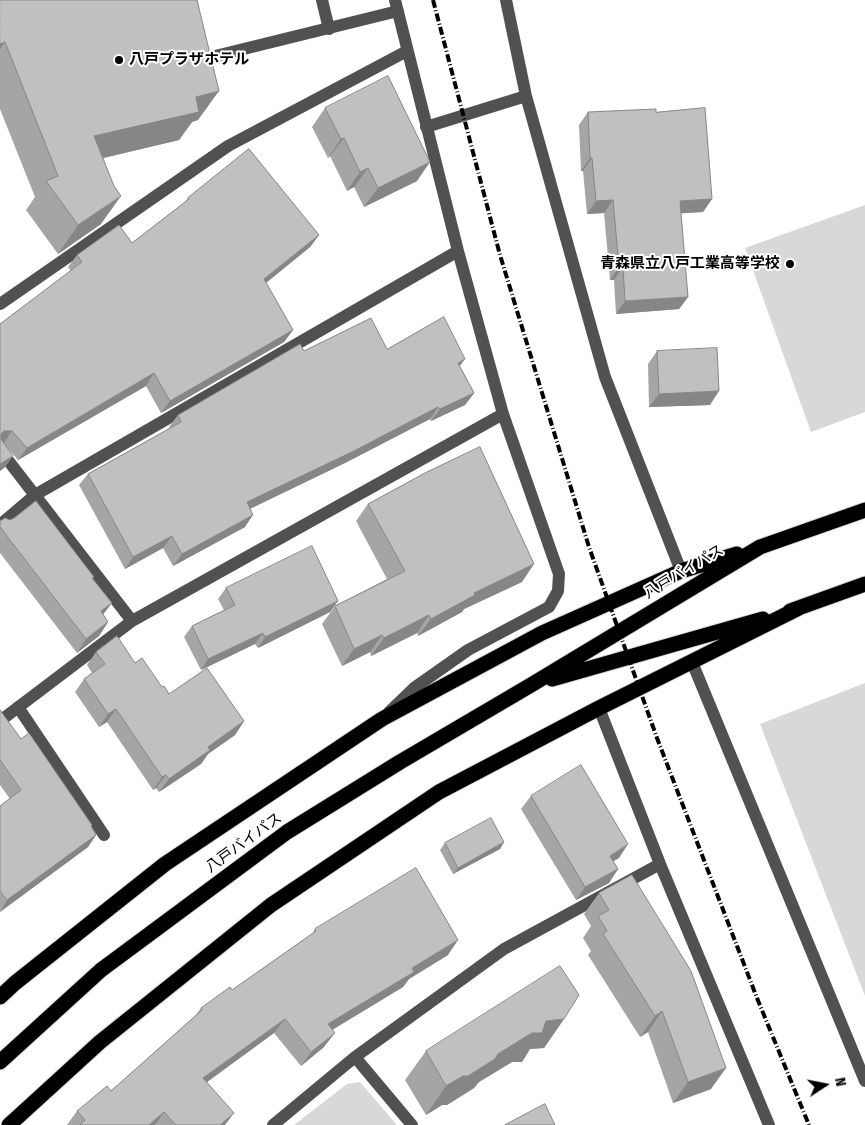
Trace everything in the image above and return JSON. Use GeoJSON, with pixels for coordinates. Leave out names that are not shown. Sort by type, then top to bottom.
{"type":"FeatureCollection","features":[{"type":"Feature","properties":{"kind":"highway","name":"八戸バイパス"},"geometry":{"type":"LineString","coordinates":[[0,1062],[101,970],[287,832],[760,546],[865,510]]}},
{"type":"Feature","properties":{"kind":"highway"},"geometry":{"type":"LineString","coordinates":[[0,997],[165,864],[382,719],[542,633],[681,571],[760,546]]}},
{"type":"Feature","properties":{"kind":"highway","name":"八戸バイパス"},"geometry":{"type":"LineString","coordinates":[[531,685],[799,608],[865,584]]}},
{"type":"Feature","properties":{"kind":"highway"},"geometry":{"type":"LineString","coordinates":[[8,1125],[100,1042],[271,905],[439,792],[599,708],[799,608]]}},
{"type":"Feature","properties":{"kind":"street"},"geometry":{"type":"LineString","coordinates":[[322,0],[329,29]]}},
{"type":"Feature","properties":{"kind":"street"},"geometry":{"type":"LineString","coordinates":[[506,0],[526,96],[605,377],[681,571]]}},
{"type":"Feature","properties":{"kind":"street"},"geometry":{"type":"LineString","coordinates":[[199,42],[203,59],[329,29],[396,6],[458,251],[503,414],[559,574],[558,592],[550,607],[468,650],[414,688],[382,719]]}},
{"type":"Feature","properties":{"kind":"street"},"geometry":{"type":"LineString","coordinates":[[0,304],[228,146],[406,51]]}},
{"type":"Feature","properties":{"kind":"street"},"geometry":{"type":"LineString","coordinates":[[426,127],[526,96]]}},
{"type":"Feature","properties":{"kind":"street"},"geometry":{"type":"LineString","coordinates":[[0,526],[35,495],[458,251]]}},
{"type":"Feature","properties":{"kind":"street"},"geometry":{"type":"LineString","coordinates":[[0,721],[132,621],[503,414]]}},
{"type":"Feature","properties":{"kind":"street"},"geometry":{"type":"LineString","coordinates":[[0,450],[132,621]]}},
{"type":"Feature","properties":{"kind":"street"},"geometry":{"type":"LineString","coordinates":[[692,662],[865,1081]]}},
{"type":"Feature","properties":{"kind":"street"},"geometry":{"type":"LineString","coordinates":[[18,707],[104,835]]}},
{"type":"Feature","properties":{"kind":"street"},"geometry":{"type":"LineString","coordinates":[[599,708],[660,864],[769,1125]]}},
{"type":"Feature","properties":{"kind":"street"},"geometry":{"type":"LineString","coordinates":[[273,1125],[355,1057],[504,949],[660,864]]}},
{"type":"Feature","properties":{"kind":"street"},"geometry":{"type":"LineString","coordinates":[[355,1057],[412,1125]]}},
{"type":"Feature","properties":{"kind":"shaded area"},"geometry":{"type":"Polygon","coordinates":[[[865,205],[865,412],[811,432],[745,248],[865,205]]]}},
{"type":"Feature","properties":{"kind":"shaded area"},"geometry":{"type":"Polygon","coordinates":[[[865,683],[865,996],[760,724],[865,683]]]}},
{"type":"Feature","properties":{"kind":"shaded area"},"geometry":{"type":"Polygon","coordinates":[[[360,1082],[397,1125],[294,1125],[347,1084],[360,1082]]]}},
{"type":"Feature","properties":{"kind":"building"},"geometry":{"type":"Polygon","coordinates":[[[0,0],[197,0],[219,91],[196,97],[199,112],[94,136],[114,186],[121,196],[78,225],[46,181],[58,176],[5,42],[0,44],[0,0]]]}},
{"type":"Feature","properties":{"kind":"building"},"geometry":{"type":"Polygon","coordinates":[[[388,76],[430,162],[378,188],[368,168],[360,172],[344,138],[341,139],[325,108],[388,76]]]}},
{"type":"Feature","properties":{"kind":"building"},"geometry":{"type":"Polygon","coordinates":[[[705,108],[712,199],[680,201],[688,297],[625,301],[623,267],[619,267],[613,200],[596,201],[592,158],[590,158],[588,112],[656,109],[656,112],[705,108]]]}},
{"type":"Feature","properties":{"kind":"building"},"geometry":{"type":"Polygon","coordinates":[[[249,149],[319,235],[264,279],[293,330],[170,401],[154,373],[27,448],[12,431],[4,431],[1,434],[1,439],[13,456],[0,464],[0,324],[82,262],[77,255],[119,225],[132,243],[249,149]]]}},
{"type":"Feature","properties":{"kind":"building"},"geometry":{"type":"Polygon","coordinates":[[[444,317],[465,359],[458,363],[474,393],[440,409],[438,407],[354,451],[247,502],[253,515],[182,554],[172,536],[133,557],[88,474],[181,422],[178,415],[300,344],[304,351],[371,318],[387,349],[444,317]]]}},
{"type":"Feature","properties":{"kind":"building"},"geometry":{"type":"Polygon","coordinates":[[[717,348],[719,391],[659,394],[657,351],[717,348]]]}},
{"type":"Feature","properties":{"kind":"building"},"geometry":{"type":"Polygon","coordinates":[[[480,447],[534,564],[474,593],[475,595],[431,619],[429,615],[384,638],[382,635],[354,649],[335,606],[405,571],[368,504],[425,473],[480,447]]]}},
{"type":"Feature","properties":{"kind":"building"},"geometry":{"type":"Polygon","coordinates":[[[36,501],[112,603],[101,611],[108,622],[86,639],[0,527],[0,521],[5,518],[10,520],[14,518],[36,501]]]}},
{"type":"Feature","properties":{"kind":"building"},"geometry":{"type":"Polygon","coordinates":[[[312,546],[338,601],[265,637],[263,633],[208,659],[192,626],[235,605],[226,588],[312,546]]]}},
{"type":"Feature","properties":{"kind":"building"},"geometry":{"type":"Polygon","coordinates":[[[117,636],[135,663],[142,658],[169,694],[207,668],[244,721],[208,747],[210,750],[169,779],[166,775],[162,777],[116,709],[108,714],[84,679],[105,664],[96,652],[117,636]]]}},
{"type":"Feature","properties":{"kind":"building"},"geometry":{"type":"Polygon","coordinates":[[[0,710],[21,739],[29,733],[92,825],[96,835],[7,900],[0,891],[0,806],[21,790],[0,760],[0,710]]]}},
{"type":"Feature","properties":{"kind":"building"},"geometry":{"type":"Polygon","coordinates":[[[581,765],[628,844],[610,856],[618,869],[585,887],[531,796],[581,765]]]}},
{"type":"Feature","properties":{"kind":"building"},"geometry":{"type":"Polygon","coordinates":[[[491,818],[504,842],[458,868],[445,843],[491,818]]]}},
{"type":"Feature","properties":{"kind":"building"},"geometry":{"type":"Polygon","coordinates":[[[416,868],[458,940],[412,968],[414,972],[328,1024],[335,1033],[311,1052],[285,1019],[203,1078],[234,1113],[220,1125],[176,1125],[164,1112],[149,1125],[80,1125],[85,1120],[77,1111],[107,1086],[111,1091],[202,1010],[201,1008],[230,987],[232,990],[316,931],[315,929],[416,868]]]}},
{"type":"Feature","properties":{"kind":"building"},"geometry":{"type":"Polygon","coordinates":[[[632,875],[691,971],[726,1068],[688,1082],[662,1011],[655,1016],[603,934],[607,931],[598,916],[609,910],[599,893],[632,875]]]}},
{"type":"Feature","properties":{"kind":"building"},"geometry":{"type":"Polygon","coordinates":[[[560,966],[579,995],[564,1019],[546,1021],[542,1033],[532,1033],[498,1054],[495,1059],[468,1076],[463,1076],[446,1086],[426,1051],[560,966]]]}},
{"type":"Feature","properties":{"kind":"building"},"geometry":{"type":"Polygon","coordinates":[[[545,1104],[555,1125],[505,1125],[545,1104]]]}},
{"type":"Feature","properties":{"kind":"railway"},"geometry":{"type":"LineString","coordinates":[[433,0],[500,255],[589,547],[657,738],[757,998],[809,1125]]}},
{"type":"Feature","properties":{"kind":"place","name":"八戸プラザホテル"},"geometry":{"type":"Point","coordinates":[119,60]}},
{"type":"Feature","properties":{"kind":"place","name":"青森県立八戸工業高等学校"},"geometry":{"type":"Point","coordinates":[790,264]}}]}
